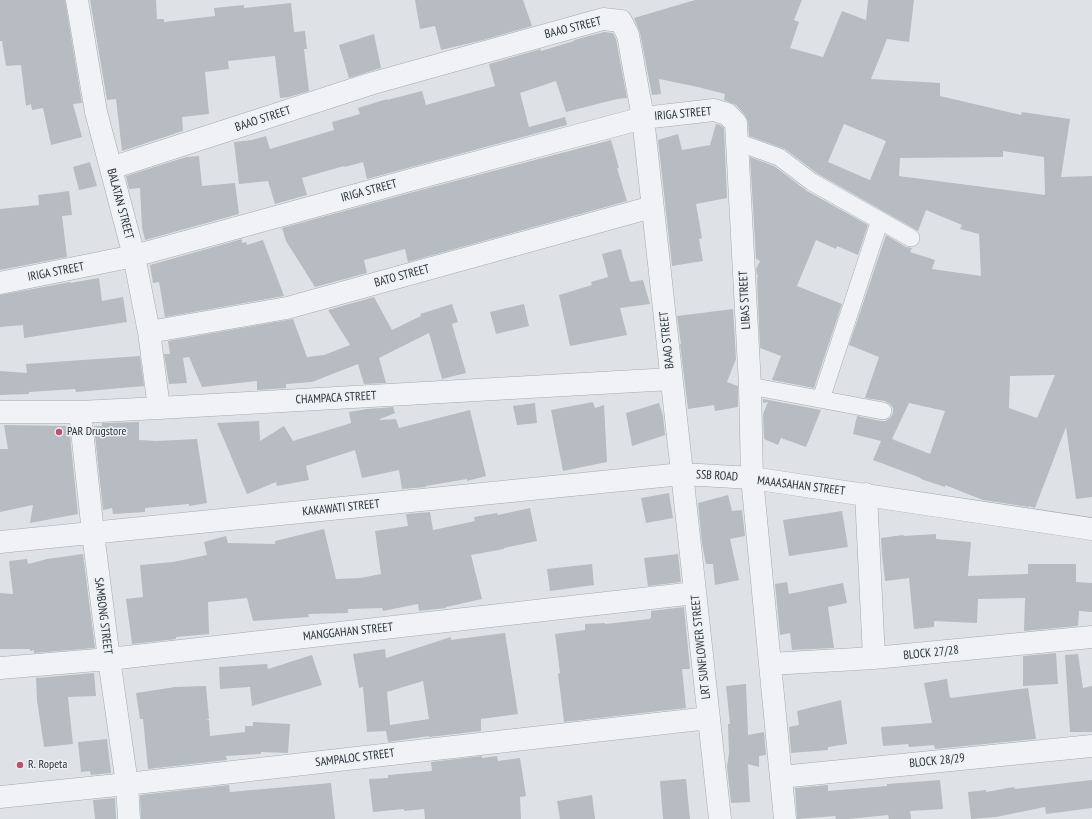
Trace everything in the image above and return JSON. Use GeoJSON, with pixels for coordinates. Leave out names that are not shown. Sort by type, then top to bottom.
{"type":"FeatureCollection","features":[{"type":"Feature","properties":{"kind":"street","name":"BALATAN STREET"},"geometry":{"type":"LineString","coordinates":[[77,0],[96,112],[134,256],[149,332],[159,408]]}},
{"type":"Feature","properties":{"kind":"street","name":"BAAO STREET"},"geometry":{"type":"LineString","coordinates":[[111,168],[370,84],[602,19],[621,21],[628,35],[643,118],[682,474]]}},
{"type":"Feature","properties":{"kind":"street","name":"IRIGA STREET"},"geometry":{"type":"LineString","coordinates":[[0,283],[134,256],[643,118],[714,110],[727,114],[736,133]]}},
{"type":"Feature","properties":{"kind":"street"},"geometry":{"type":"LineString","coordinates":[[736,133],[779,158],[812,182],[912,238]]}},
{"type":"Feature","properties":{"kind":"street","name":"LIBAS STREET"},"geometry":{"type":"LineString","coordinates":[[736,133],[750,386],[752,478]]}},
{"type":"Feature","properties":{"kind":"street","name":"BATO STREET"},"geometry":{"type":"LineString","coordinates":[[149,332],[287,308],[652,207]]}},
{"type":"Feature","properties":{"kind":"street"},"geometry":{"type":"LineString","coordinates":[[821,399],[880,220]]}},
{"type":"Feature","properties":{"kind":"street","name":"CHAMPACA STREET"},"geometry":{"type":"LineString","coordinates":[[0,412],[80,412],[672,379]]}},
{"type":"Feature","properties":{"kind":"street"},"geometry":{"type":"LineString","coordinates":[[750,386],[883,411]]}},
{"type":"Feature","properties":{"kind":"street","name":"SAMBONG STREET"},"geometry":{"type":"LineString","coordinates":[[80,412],[93,533],[127,784],[129,819]]}},
{"type":"Feature","properties":{"kind":"street","name":"SSB ROAD"},"geometry":{"type":"LineString","coordinates":[[682,474],[752,478]]}},
{"type":"Feature","properties":{"kind":"street","name":"KAKAWATI STREET"},"geometry":{"type":"LineString","coordinates":[[0,542],[682,474]]}},
{"type":"Feature","properties":{"kind":"street","name":"LRT SUNFLOWER STREET"},"geometry":{"type":"LineString","coordinates":[[682,474],[720,819]]}},
{"type":"Feature","properties":{"kind":"street","name":"MAAASAHAN STREET"},"geometry":{"type":"LineString","coordinates":[[785,819],[752,478],[1092,529]]}},
{"type":"Feature","properties":{"kind":"street"},"geometry":{"type":"LineString","coordinates":[[866,494],[874,658]]}},
{"type":"Feature","properties":{"kind":"street","name":"MANGGAHAN STREET"},"geometry":{"type":"LineString","coordinates":[[0,668],[109,659],[695,593]]}},
{"type":"Feature","properties":{"kind":"street","name":"BLOCK 27/28"},"geometry":{"type":"LineString","coordinates":[[770,664],[874,658],[1092,637]]}},
{"type":"Feature","properties":{"kind":"street","name":"SAMPALOC STREET"},"geometry":{"type":"LineString","coordinates":[[0,797],[709,718]]}},
{"type":"Feature","properties":{"kind":"street","name":"BLOCK 28/29"},"geometry":{"type":"LineString","coordinates":[[781,777],[1092,746]]}},
{"type":"Feature","properties":{"kind":"building"},"geometry":{"type":"Polygon","coordinates":[[[0,0],[65,0],[82,103],[73,104],[82,137],[51,145],[43,108],[32,110],[31,104],[26,106],[21,65],[6,66],[2,41],[0,41],[0,0]]]}},
{"type":"Feature","properties":{"kind":"building"},"geometry":{"type":"Polygon","coordinates":[[[90,0],[156,0],[157,19],[164,19],[164,22],[215,16],[214,8],[244,5],[244,8],[291,3],[294,32],[305,31],[307,49],[304,49],[309,91],[280,98],[275,56],[228,61],[229,69],[205,72],[209,114],[182,117],[183,131],[122,151],[116,99],[107,100],[90,0]]]}},
{"type":"Feature","properties":{"kind":"building"},"geometry":{"type":"Polygon","coordinates":[[[415,0],[523,0],[532,26],[441,50],[435,26],[420,29],[415,0]]]}},
{"type":"Feature","properties":{"kind":"building"},"geometry":{"type":"Polygon","coordinates":[[[695,0],[802,0],[794,20],[799,22],[790,48],[823,57],[842,11],[866,20],[868,0],[914,0],[909,42],[887,39],[871,79],[940,83],[940,96],[1021,115],[1022,112],[1070,119],[1061,177],[1092,176],[1092,497],[1076,499],[1066,427],[1035,508],[983,500],[945,485],[945,487],[921,479],[873,460],[881,441],[853,434],[857,416],[886,421],[891,417],[893,408],[885,401],[865,398],[879,357],[849,345],[886,235],[906,247],[912,248],[910,252],[935,260],[932,269],[981,276],[979,234],[960,229],[962,225],[926,210],[918,231],[818,174],[785,149],[749,136],[748,122],[745,115],[736,105],[724,100],[725,94],[659,79],[661,94],[652,95],[640,33],[634,18],[695,0]],[[844,124],[828,162],[870,180],[886,141],[844,124]],[[1003,151],[1003,157],[900,158],[899,176],[1045,195],[1044,157],[1003,151]],[[1055,375],[1010,376],[1009,408],[1037,418],[1055,375]],[[909,403],[892,439],[930,454],[945,411],[909,403]]]}},
{"type":"Feature","properties":{"kind":"building"},"geometry":{"type":"Polygon","coordinates":[[[604,32],[613,33],[616,39],[627,98],[617,99],[566,112],[556,81],[520,93],[529,127],[565,117],[567,125],[367,179],[363,162],[344,166],[302,178],[307,195],[275,204],[268,181],[239,184],[234,142],[252,140],[266,136],[270,149],[334,130],[332,122],[360,114],[358,108],[387,99],[422,91],[426,105],[495,86],[489,64],[541,49],[541,51],[604,32]]]}},
{"type":"Feature","properties":{"kind":"building"},"geometry":{"type":"Polygon","coordinates":[[[374,34],[381,68],[349,78],[339,45],[374,34]]]}},
{"type":"Feature","properties":{"kind":"building"},"geometry":{"type":"Polygon","coordinates":[[[716,124],[724,128],[727,198],[696,204],[702,238],[699,239],[703,261],[672,266],[658,140],[678,134],[682,150],[710,145],[716,124]]]}},
{"type":"Feature","properties":{"kind":"building"},"geometry":{"type":"Polygon","coordinates":[[[611,140],[619,168],[617,168],[627,201],[408,262],[405,249],[364,260],[367,273],[315,287],[286,241],[282,228],[417,191],[611,140]]]}},
{"type":"Feature","properties":{"kind":"building"},"geometry":{"type":"Polygon","coordinates":[[[199,156],[202,186],[235,183],[239,214],[145,240],[142,227],[140,188],[129,189],[126,176],[186,157],[199,156]]]}},
{"type":"Feature","properties":{"kind":"building"},"geometry":{"type":"Polygon","coordinates":[[[750,157],[774,166],[807,191],[868,225],[858,255],[837,246],[836,249],[816,240],[797,286],[842,304],[814,388],[772,380],[781,356],[760,348],[758,275],[756,269],[760,261],[756,259],[750,157]]]}},
{"type":"Feature","properties":{"kind":"building"},"geometry":{"type":"Polygon","coordinates":[[[90,162],[97,186],[79,190],[73,167],[90,162]]]}},
{"type":"Feature","properties":{"kind":"building"},"geometry":{"type":"Polygon","coordinates":[[[69,191],[72,215],[62,216],[67,257],[0,270],[0,209],[39,205],[38,195],[69,191]]]}},
{"type":"Feature","properties":{"kind":"building"},"geometry":{"type":"Polygon","coordinates":[[[242,239],[242,243],[246,242],[247,245],[263,240],[284,296],[165,317],[159,282],[153,283],[150,265],[242,239]]]}},
{"type":"Feature","properties":{"kind":"building"},"geometry":{"type":"Polygon","coordinates":[[[621,249],[630,282],[643,280],[650,304],[620,308],[627,335],[570,346],[559,295],[592,285],[591,282],[608,277],[602,254],[621,249]]]}},
{"type":"Feature","properties":{"kind":"building"},"geometry":{"type":"Polygon","coordinates":[[[99,278],[102,301],[123,297],[127,322],[24,338],[23,325],[0,327],[0,295],[99,278]]]}},
{"type":"Feature","properties":{"kind":"building"},"geometry":{"type":"Polygon","coordinates":[[[374,297],[392,330],[421,316],[420,314],[452,304],[458,322],[452,324],[466,373],[442,379],[429,333],[379,358],[386,383],[364,384],[358,364],[312,382],[286,384],[286,388],[257,390],[257,381],[202,387],[189,357],[183,358],[187,383],[169,384],[164,354],[170,354],[168,341],[293,319],[307,357],[324,355],[350,345],[328,310],[374,297]]]}},
{"type":"Feature","properties":{"kind":"building"},"geometry":{"type":"Polygon","coordinates":[[[524,304],[529,326],[496,334],[490,312],[524,304]]]}},
{"type":"Feature","properties":{"kind":"building"},"geometry":{"type":"Polygon","coordinates":[[[733,309],[736,359],[727,382],[738,386],[738,407],[715,411],[714,405],[688,409],[677,316],[733,309]]]}},
{"type":"Feature","properties":{"kind":"building"},"geometry":{"type":"Polygon","coordinates":[[[140,356],[144,386],[76,392],[75,389],[29,392],[29,394],[0,395],[0,371],[27,373],[26,364],[140,356]]]}},
{"type":"Feature","properties":{"kind":"building"},"geometry":{"type":"Polygon","coordinates":[[[763,399],[821,410],[806,447],[781,438],[778,445],[764,439],[763,414],[768,402],[763,403],[763,399]]]}},
{"type":"Feature","properties":{"kind":"building"},"geometry":{"type":"Polygon","coordinates":[[[593,402],[595,408],[604,405],[607,462],[563,471],[551,410],[593,402]]]}},
{"type":"Feature","properties":{"kind":"building"},"geometry":{"type":"Polygon","coordinates":[[[535,403],[537,423],[517,425],[513,406],[535,403]]]}},
{"type":"Feature","properties":{"kind":"building"},"geometry":{"type":"Polygon","coordinates":[[[659,403],[663,416],[665,435],[632,446],[626,413],[659,403]]]}},
{"type":"Feature","properties":{"kind":"building"},"geometry":{"type":"Polygon","coordinates":[[[393,407],[395,413],[380,420],[396,419],[399,428],[470,410],[486,476],[467,481],[467,479],[426,487],[402,489],[399,470],[362,478],[355,450],[306,466],[309,480],[277,486],[276,482],[247,494],[217,423],[259,421],[260,441],[284,426],[293,441],[351,423],[349,412],[393,407]]]}},
{"type":"Feature","properties":{"kind":"building"},"geometry":{"type":"Polygon","coordinates":[[[139,422],[139,440],[156,441],[197,439],[207,503],[189,506],[189,504],[145,508],[145,512],[113,514],[112,508],[103,510],[94,426],[102,426],[102,423],[139,422]]]}},
{"type":"Feature","properties":{"kind":"building"},"geometry":{"type":"Polygon","coordinates":[[[4,425],[69,426],[78,514],[30,523],[33,505],[0,512],[0,449],[8,449],[4,425]]]}},
{"type":"Feature","properties":{"kind":"building"},"geometry":{"type":"Polygon","coordinates":[[[669,493],[673,518],[646,523],[641,498],[669,493]]]}},
{"type":"Feature","properties":{"kind":"building"},"geometry":{"type":"Polygon","coordinates":[[[728,495],[732,511],[742,510],[745,536],[730,539],[739,580],[715,585],[713,564],[706,564],[702,544],[698,503],[728,495]]]}},
{"type":"Feature","properties":{"kind":"building"},"geometry":{"type":"Polygon","coordinates":[[[530,508],[537,541],[471,555],[482,599],[446,608],[419,611],[418,604],[383,611],[382,608],[348,609],[348,613],[308,614],[309,617],[253,621],[247,598],[208,602],[209,634],[176,637],[176,639],[132,644],[126,599],[143,597],[140,565],[173,562],[207,555],[204,542],[226,536],[228,543],[275,544],[275,541],[324,529],[336,579],[360,578],[381,574],[375,531],[408,526],[406,514],[430,512],[433,530],[475,521],[474,517],[497,513],[498,515],[530,508]]]}},
{"type":"Feature","properties":{"kind":"building"},"geometry":{"type":"Polygon","coordinates":[[[842,511],[848,547],[789,556],[783,520],[842,511]]]}},
{"type":"Feature","properties":{"kind":"building"},"geometry":{"type":"Polygon","coordinates":[[[936,534],[936,539],[971,542],[968,576],[1028,574],[1028,564],[1076,564],[1076,582],[1092,583],[1092,612],[1079,611],[1078,626],[1024,631],[1025,598],[978,599],[977,623],[934,621],[934,627],[914,629],[909,578],[885,581],[881,538],[903,535],[936,534]]]}},
{"type":"Feature","properties":{"kind":"building"},"geometry":{"type":"Polygon","coordinates":[[[83,554],[95,648],[34,653],[34,650],[30,651],[30,649],[0,649],[0,593],[13,594],[9,561],[27,559],[28,564],[47,559],[83,554]]]}},
{"type":"Feature","properties":{"kind":"building"},"geometry":{"type":"Polygon","coordinates":[[[678,554],[681,582],[648,586],[644,558],[678,554]]]}},
{"type":"Feature","properties":{"kind":"building"},"geometry":{"type":"Polygon","coordinates":[[[592,564],[594,585],[550,591],[547,569],[592,564]]]}},
{"type":"Feature","properties":{"kind":"building"},"geometry":{"type":"Polygon","coordinates":[[[787,582],[789,594],[843,583],[847,603],[828,607],[834,648],[792,650],[790,633],[780,635],[775,584],[787,582]]]}},
{"type":"Feature","properties":{"kind":"building"},"geometry":{"type":"Polygon","coordinates":[[[684,607],[690,669],[682,669],[686,708],[564,722],[555,634],[585,630],[585,624],[605,624],[650,619],[651,611],[684,607]]]}},
{"type":"Feature","properties":{"kind":"building"},"geometry":{"type":"Polygon","coordinates":[[[505,633],[518,714],[481,719],[481,731],[388,742],[386,731],[367,732],[363,687],[359,688],[353,654],[385,649],[386,658],[451,637],[451,640],[505,633]],[[423,681],[387,692],[390,725],[429,719],[423,681]]]}},
{"type":"Feature","properties":{"kind":"building"},"geometry":{"type":"Polygon","coordinates":[[[1056,653],[1058,684],[1023,686],[1023,656],[1056,653]]]}},
{"type":"Feature","properties":{"kind":"building"},"geometry":{"type":"Polygon","coordinates":[[[1078,654],[1083,688],[1092,686],[1092,732],[1070,732],[1065,655],[1078,654]]]}},
{"type":"Feature","properties":{"kind":"building"},"geometry":{"type":"Polygon","coordinates":[[[312,655],[322,685],[252,706],[250,687],[220,689],[219,667],[267,664],[268,669],[312,655]]]}},
{"type":"Feature","properties":{"kind":"building"},"geometry":{"type":"Polygon","coordinates":[[[94,673],[96,696],[68,697],[73,744],[44,747],[37,700],[36,678],[94,673]]]}},
{"type":"Feature","properties":{"kind":"building"},"geometry":{"type":"Polygon","coordinates":[[[947,679],[950,698],[1028,688],[1036,739],[935,749],[934,745],[909,747],[908,744],[883,746],[881,727],[932,723],[924,683],[947,679]]]}},
{"type":"Feature","properties":{"kind":"building"},"geometry":{"type":"Polygon","coordinates":[[[746,684],[748,735],[764,732],[766,755],[759,756],[759,767],[748,764],[750,802],[731,803],[727,767],[729,753],[728,724],[730,724],[726,686],[746,684]]]}},
{"type":"Feature","properties":{"kind":"building"},"geometry":{"type":"Polygon","coordinates":[[[206,686],[209,719],[206,720],[209,720],[210,736],[245,732],[245,726],[253,726],[253,722],[290,724],[288,753],[261,752],[261,754],[226,756],[227,760],[148,769],[143,719],[140,719],[136,693],[175,687],[206,686]]]}},
{"type":"Feature","properties":{"kind":"building"},"geometry":{"type":"Polygon","coordinates":[[[841,700],[847,744],[828,747],[828,750],[791,753],[789,727],[799,725],[797,711],[841,700]]]}},
{"type":"Feature","properties":{"kind":"building"},"geometry":{"type":"Polygon","coordinates":[[[107,739],[111,773],[91,775],[90,771],[81,772],[78,742],[107,739]]]}},
{"type":"Feature","properties":{"kind":"building"},"geometry":{"type":"Polygon","coordinates":[[[482,756],[482,758],[497,756],[498,761],[520,758],[526,796],[520,797],[521,819],[425,819],[424,809],[373,812],[369,779],[388,778],[388,775],[432,771],[431,762],[482,756]]]}},
{"type":"Feature","properties":{"kind":"building"},"geometry":{"type":"Polygon","coordinates":[[[686,779],[690,819],[663,819],[660,781],[686,779]]]}},
{"type":"Feature","properties":{"kind":"building"},"geometry":{"type":"Polygon","coordinates":[[[940,780],[943,809],[910,811],[911,819],[889,819],[888,815],[848,819],[836,819],[835,816],[797,819],[795,788],[828,785],[828,791],[940,780]]]}},
{"type":"Feature","properties":{"kind":"building"},"geometry":{"type":"Polygon","coordinates":[[[1092,780],[1092,808],[1046,814],[1045,807],[996,817],[971,819],[968,792],[986,790],[986,792],[1014,787],[1015,789],[1092,780]]]}},
{"type":"Feature","properties":{"kind":"building"},"geometry":{"type":"Polygon","coordinates":[[[331,783],[335,819],[141,819],[140,795],[229,785],[230,792],[331,783]]]}},
{"type":"Feature","properties":{"kind":"building"},"geometry":{"type":"Polygon","coordinates":[[[592,795],[595,819],[560,819],[557,801],[592,795]]]}},
{"type":"Feature","properties":{"kind":"building"},"geometry":{"type":"Polygon","coordinates":[[[115,798],[116,819],[95,819],[93,800],[115,798]]]}},
{"type":"Feature","properties":{"kind":"place","name":"PAR Drugstore"},"geometry":{"type":"Point","coordinates":[59,432]}},
{"type":"Feature","properties":{"kind":"place","name":"R. Ropeta"},"geometry":{"type":"Point","coordinates":[20,765]}}]}
